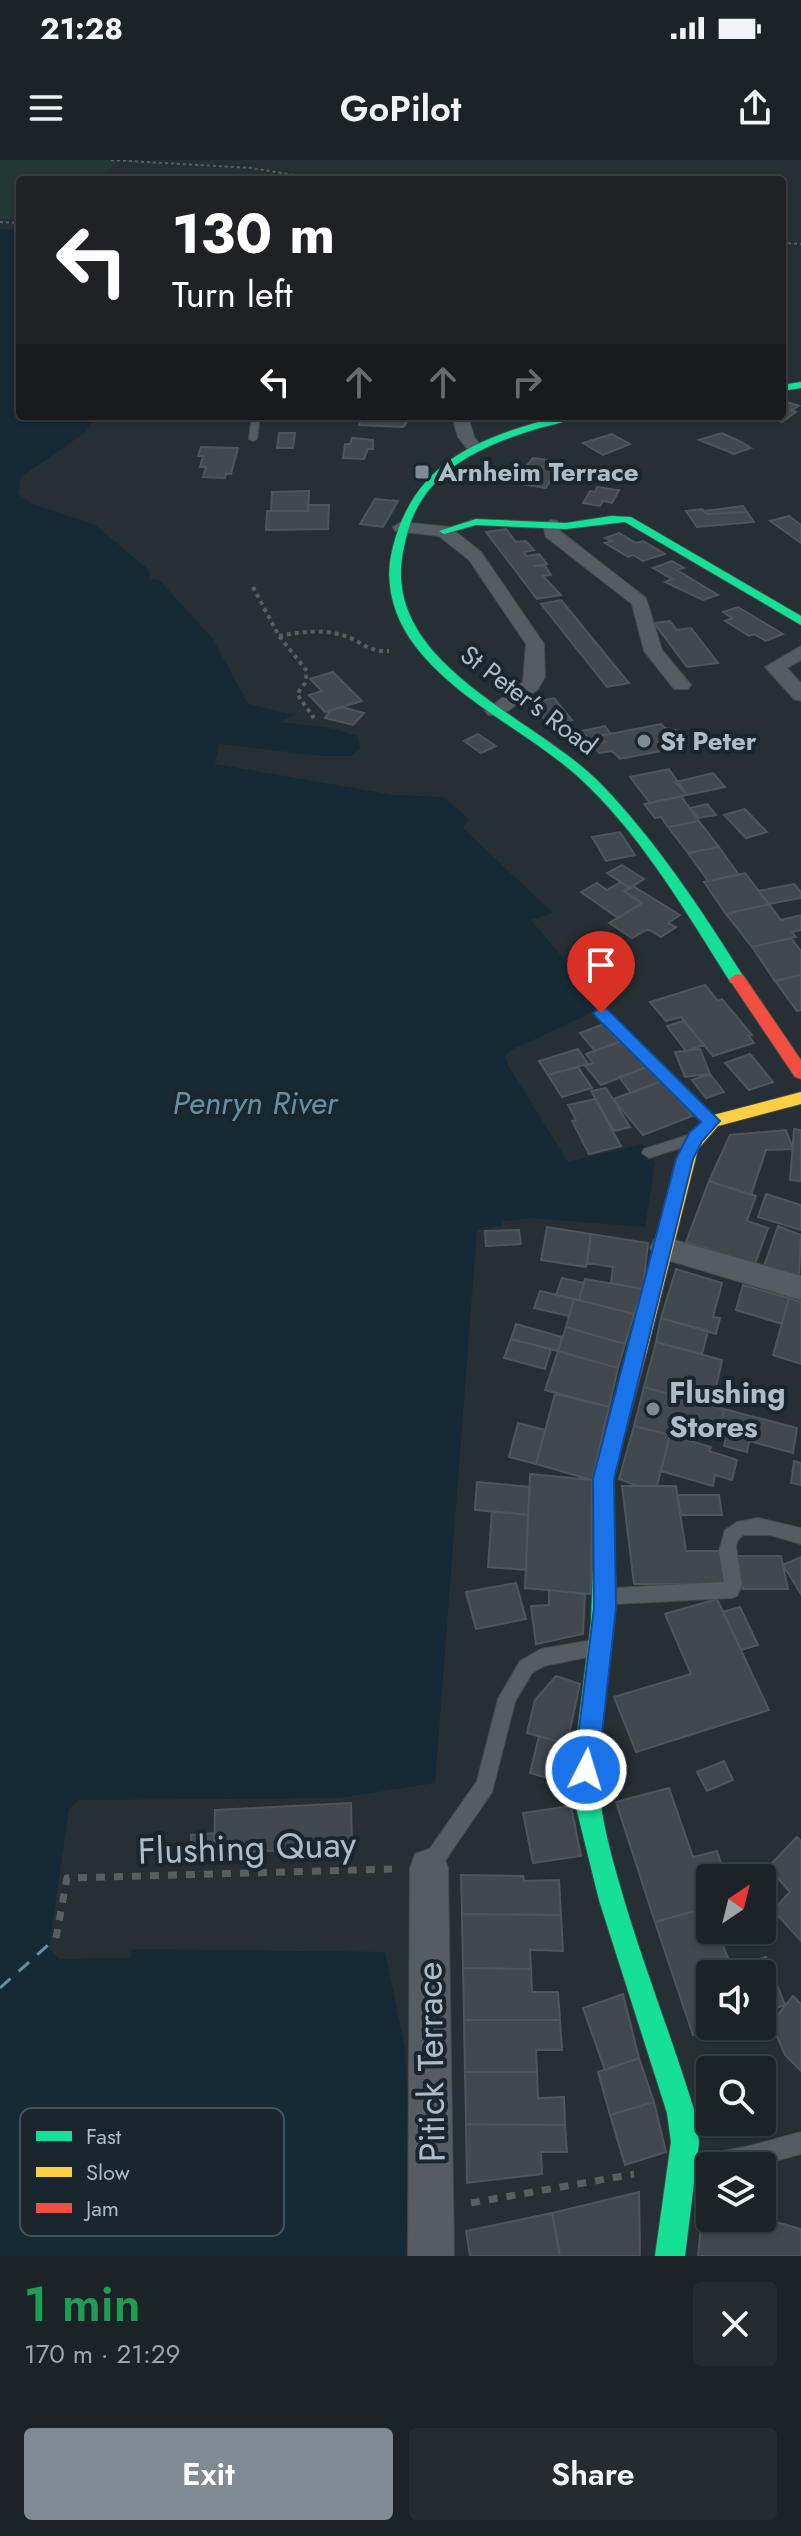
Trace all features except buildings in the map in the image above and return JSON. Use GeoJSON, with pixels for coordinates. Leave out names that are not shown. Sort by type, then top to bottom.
{"type":"FeatureCollection","features":[{"type":"Feature","properties":{"kind":"street"},"geometry":{"type":"LineString","coordinates":[[461,420],[466,437],[474,448]]}},
{"type":"Feature","properties":{"kind":"street","name":"St Peter's Road"},"geometry":{"type":"LineString","coordinates":[[556,420],[474,448],[450,463],[428,483],[401,527],[392,573],[396,605],[404,624],[458,683],[573,766],[610,800],[648,848],[761,1019],[801,1073]]}},
{"type":"Feature","properties":{"kind":"street"},"geometry":{"type":"LineString","coordinates":[[401,527],[444,531],[487,518],[551,525],[611,517],[634,522],[801,621]]}},
{"type":"Feature","properties":{"kind":"street"},"geometry":{"type":"LineString","coordinates":[[551,525],[552,533],[640,602],[653,651],[681,685]]}},
{"type":"Feature","properties":{"kind":"street"},"geometry":{"type":"LineString","coordinates":[[444,531],[482,564],[535,644],[535,677],[531,685],[495,711]]}},
{"type":"Feature","properties":{"kind":"street"},"geometry":{"type":"LineString","coordinates":[[801,652],[775,667],[801,695]]}},
{"type":"Feature","properties":{"kind":"street"},"geometry":{"type":"LineString","coordinates":[[670,2256],[685,2142],[671,2076],[617,1922],[591,1822],[586,1788],[587,1752],[606,1596],[603,1479],[664,1248],[684,1159],[696,1137],[712,1121],[801,1098]]}},
{"type":"Feature","properties":{"kind":"street"},"geometry":{"type":"LineString","coordinates":[[664,1248],[801,1288]]}},
{"type":"Feature","properties":{"kind":"street","name":"Pitick Terrace"},"geometry":{"type":"LineString","coordinates":[[429,1868],[431,2256]]}},
{"type":"Feature","properties":{"kind":"lane"},"geometry":{"type":"LineString","coordinates":[[253,439],[255,420]]}},
{"type":"Feature","properties":{"kind":"lane"},"geometry":{"type":"LineString","coordinates":[[601,1013],[693,1107],[712,1121]]}},
{"type":"Feature","properties":{"kind":"lane"},"geometry":{"type":"LineString","coordinates":[[649,1153],[696,1137]]}},
{"type":"Feature","properties":{"kind":"lane"},"geometry":{"type":"LineString","coordinates":[[606,1596],[731,1590],[728,1548],[729,1538],[736,1531],[765,1526],[801,1536]]}},
{"type":"Feature","properties":{"kind":"lane"},"geometry":{"type":"LineString","coordinates":[[429,1868],[485,1785],[507,1699],[526,1667],[541,1658],[601,1648]]}},
{"type":"Feature","properties":{"kind":"lane"},"geometry":{"type":"LineString","coordinates":[[683,2169],[745,2158],[801,2143]]}},
{"type":"Feature","properties":{"kind":"path"},"geometry":{"type":"LineString","coordinates":[[111,160],[237,167],[297,176]]}},
{"type":"Feature","properties":{"kind":"path"},"geometry":{"type":"LineString","coordinates":[[253,587],[279,636],[307,671],[298,698],[314,718]]}},
{"type":"Feature","properties":{"kind":"path"},"geometry":{"type":"LineString","coordinates":[[279,636],[305,632],[339,634],[365,650],[377,653],[421,644]]}},
{"type":"Feature","properties":{"kind":"path","name":"Flushing Quay"},"geometry":{"type":"LineString","coordinates":[[56,1938],[67,1878],[429,1868]]}},
{"type":"Feature","properties":{"kind":"path"},"geometry":{"type":"LineString","coordinates":[[432,2210],[648,2172],[683,2169]]}},
{"type":"Feature","properties":{"kind":"green space"},"geometry":{"type":"Polygon","coordinates":[[[0,160],[121,160],[99,176],[16,176],[16,220],[0,219],[0,160]]]}},
{"type":"Feature","properties":{"kind":"water","name":"Penryn River"},"geometry":{"type":"Polygon","coordinates":[[[0,229],[16,230],[16,420],[91,420],[87,431],[20,478],[18,494],[33,504],[95,525],[149,570],[150,579],[159,580],[213,639],[248,704],[294,715],[280,722],[336,729],[357,736],[360,747],[352,756],[322,756],[219,744],[215,764],[394,795],[443,797],[469,819],[463,828],[553,913],[531,920],[568,964],[589,971],[605,1000],[589,1014],[509,1051],[505,1057],[509,1067],[568,1162],[642,1144],[655,1163],[645,1227],[530,1218],[503,1221],[501,1226],[477,1229],[435,1783],[339,1798],[79,1800],[69,1809],[49,1948],[59,1959],[130,1958],[132,1949],[385,1952],[405,2049],[411,2167],[405,2256],[0,2256],[0,229]]]}},
{"type":"Feature","properties":{"kind":"ferry route"},"geometry":{"type":"LineString","coordinates":[[0,1988],[56,1938]]}},
{"type":"Feature","properties":{"kind":"traffic: fast"},"geometry":{"type":"LineString","coordinates":[[786,387],[801,385]]}},
{"type":"Feature","properties":{"kind":"traffic: fast"},"geometry":{"type":"LineString","coordinates":[[557,420],[521,430],[473,450],[433,479],[404,522],[393,569],[400,609],[420,644],[450,675],[562,756],[614,805],[670,877],[737,979]]}},
{"type":"Feature","properties":{"kind":"traffic: fast"},"geometry":{"type":"LineString","coordinates":[[444,531],[491,521],[566,526],[627,519],[801,621]]}},
{"type":"Feature","properties":{"kind":"traffic: fast"},"geometry":{"type":"LineString","coordinates":[[604,1567],[602,1622],[588,1731],[586,1786],[592,1828],[612,1900],[681,2113],[685,2142],[670,2256]]}},
{"type":"Feature","properties":{"kind":"traffic: slow"},"geometry":{"type":"LineString","coordinates":[[636,1355],[690,1147],[712,1121],[801,1098]]}},
{"type":"Feature","properties":{"kind":"traffic: jam"},"geometry":{"type":"LineString","coordinates":[[737,979],[801,1073]]}},
{"type":"Feature","properties":{"kind":"traffic: jam"},"geometry":{"type":"LineString","coordinates":[[604,1567],[603,1479],[636,1355]]}},
{"type":"Feature","properties":{"kind":"place","name":"Arnheim Terrace"},"geometry":{"type":"Point","coordinates":[422,472]}},
{"type":"Feature","properties":{"kind":"place","name":"St Peter"},"geometry":{"type":"Point","coordinates":[644,741]}},
{"type":"Feature","properties":{"kind":"place","name":"Flushing Stores"},"geometry":{"type":"Point","coordinates":[653,1409]}},
{"type":"Feature","properties":{"kind":"route"},"geometry":{"type":"LineString","coordinates":[[586,1770],[605,1608],[603,1479],[664,1248],[684,1159],[696,1137],[712,1121],[693,1107],[601,1013]]}}]}
